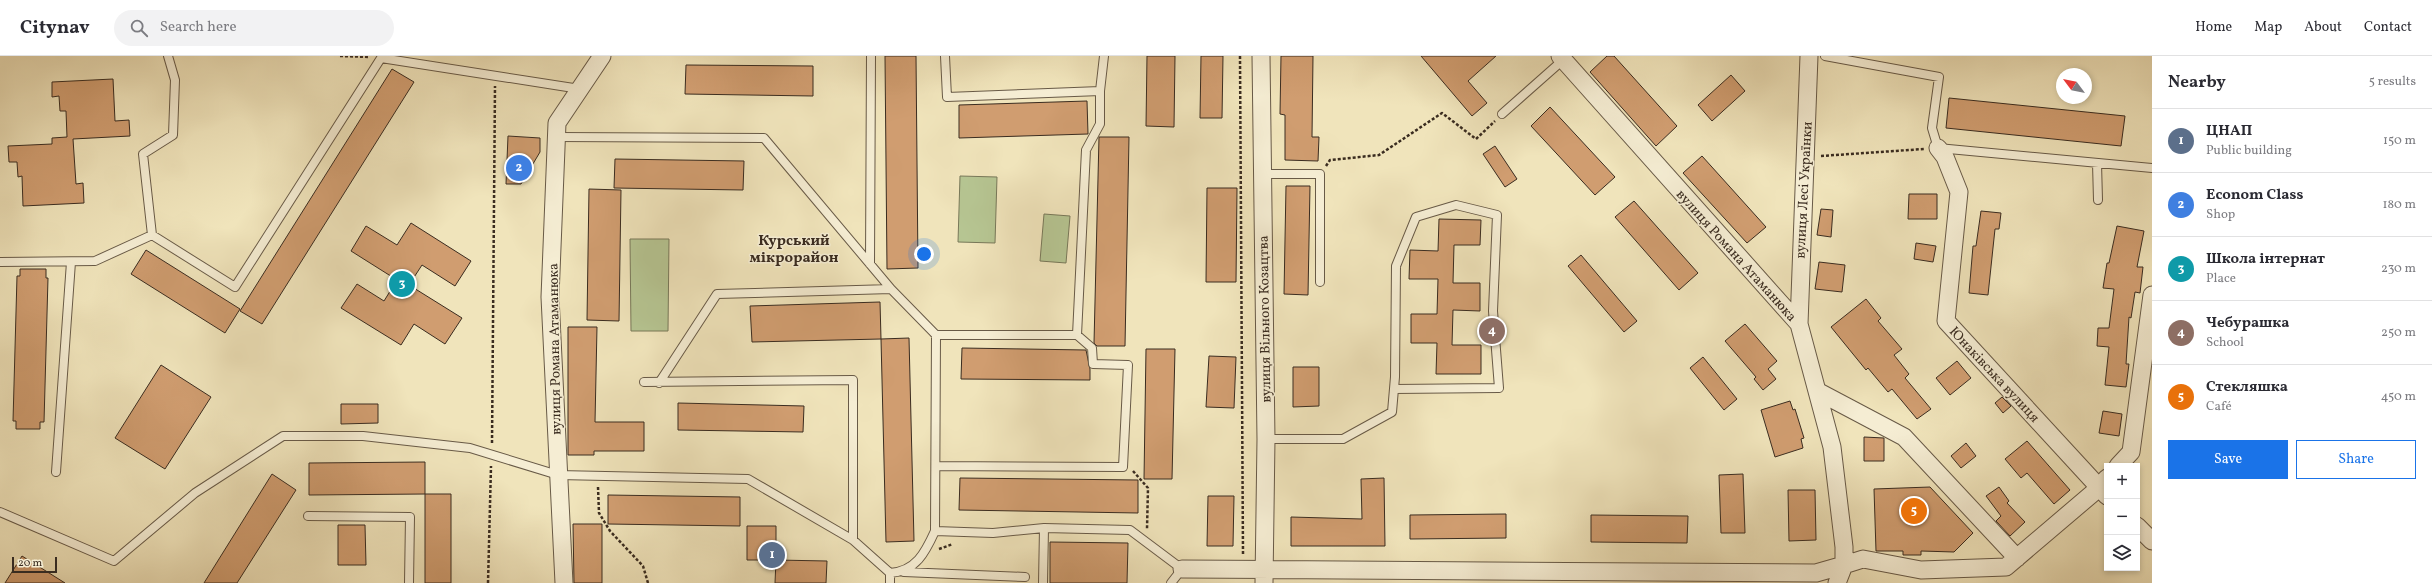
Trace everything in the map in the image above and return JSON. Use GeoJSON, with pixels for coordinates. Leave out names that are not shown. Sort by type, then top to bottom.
{"type":"FeatureCollection","features":[{"type":"Feature","properties":{"kind":"street","name":"вулиця Романа Атаманюка"},"geometry":{"type":"LineString","coordinates":[[564,583],[550,298],[557,123],[602,56]]}},
{"type":"Feature","properties":{"kind":"street","name":"вулиця Вільного Козацтва"},"geometry":{"type":"LineString","coordinates":[[1261,56],[1266,439],[1264,576]]}},
{"type":"Feature","properties":{"kind":"street","name":"вулиця Лесі Українки"},"geometry":{"type":"LineString","coordinates":[[1799,324],[1809,56]]}},
{"type":"Feature","properties":{"kind":"street","name":"вулиця Романа Атаманюка"},"geometry":{"type":"LineString","coordinates":[[1562,58],[1799,324],[1832,446],[1844,547],[1844,565],[1837,583]]}},
{"type":"Feature","properties":{"kind":"street","name":"Юнаківська вулиця"},"geometry":{"type":"LineString","coordinates":[[1938,148],[1945,157],[1959,192],[1946,321],[2104,487]]}},
{"type":"Feature","properties":{"kind":"street"},"geometry":{"type":"LineString","coordinates":[[2121,463],[2131,452],[2152,295]]}},
{"type":"Feature","properties":{"kind":"street"},"geometry":{"type":"LineString","coordinates":[[1817,391],[1904,437],[2012,563]]}},
{"type":"Feature","properties":{"kind":"street"},"geometry":{"type":"LineString","coordinates":[[1182,569],[1243,569],[1264,576],[1712,578],[1816,573],[1863,559],[1921,570],[2012,563],[2104,487]]}},
{"type":"Feature","properties":{"kind":"street"},"geometry":{"type":"LineString","coordinates":[[2140,529],[2152,541]]}},
{"type":"Feature","properties":{"kind":"lane"},"geometry":{"type":"LineString","coordinates":[[152,235],[144,154],[173,135],[175,80],[168,56]]}},
{"type":"Feature","properties":{"kind":"lane"},"geometry":{"type":"LineString","coordinates":[[870,264],[871,56]]}},
{"type":"Feature","properties":{"kind":"lane"},"geometry":{"type":"LineString","coordinates":[[945,56],[947,98],[1100,92]]}},
{"type":"Feature","properties":{"kind":"lane"},"geometry":{"type":"LineString","coordinates":[[1077,335],[1086,150],[1100,124],[1100,92],[1104,56]]}},
{"type":"Feature","properties":{"kind":"lane"},"geometry":{"type":"LineString","coordinates":[[1826,56],[1939,76],[1932,128],[1938,148],[2152,168]]}},
{"type":"Feature","properties":{"kind":"lane"},"geometry":{"type":"LineString","coordinates":[[152,235],[235,287],[381,58],[580,88]]}},
{"type":"Feature","properties":{"kind":"lane"},"geometry":{"type":"LineString","coordinates":[[1502,114],[1562,58]]}},
{"type":"Feature","properties":{"kind":"lane"},"geometry":{"type":"LineString","coordinates":[[557,137],[764,138],[891,289],[936,335],[936,531],[925,553],[904,572]]}},
{"type":"Feature","properties":{"kind":"lane"},"geometry":{"type":"LineString","coordinates":[[2097,163],[2098,200]]}},
{"type":"Feature","properties":{"kind":"lane"},"geometry":{"type":"LineString","coordinates":[[1262,174],[1320,174],[1320,282]]}},
{"type":"Feature","properties":{"kind":"lane"},"geometry":{"type":"LineString","coordinates":[[1266,439],[1343,439],[1392,412],[1394,389],[1396,266],[1416,217],[1456,206],[1497,215],[1493,311],[1499,388],[1394,389]]}},
{"type":"Feature","properties":{"kind":"lane"},"geometry":{"type":"LineString","coordinates":[[0,262],[95,261],[152,235]]}},
{"type":"Feature","properties":{"kind":"lane"},"geometry":{"type":"LineString","coordinates":[[56,472],[71,262]]}},
{"type":"Feature","properties":{"kind":"lane"},"geometry":{"type":"LineString","coordinates":[[659,383],[717,294],[891,289]]}},
{"type":"Feature","properties":{"kind":"lane"},"geometry":{"type":"LineString","coordinates":[[936,335],[1077,335],[1092,348],[1093,364],[1128,365],[1123,467],[936,466]]}},
{"type":"Feature","properties":{"kind":"lane"},"geometry":{"type":"LineString","coordinates":[[644,382],[853,380],[852,540]]}},
{"type":"Feature","properties":{"kind":"lane"},"geometry":{"type":"LineString","coordinates":[[0,512],[114,561],[195,493],[283,436],[363,436],[470,448],[558,475],[748,479],[852,540],[890,573],[904,572],[1024,577]]}},
{"type":"Feature","properties":{"kind":"lane"},"geometry":{"type":"LineString","coordinates":[[308,516],[410,517],[409,583]]}},
{"type":"Feature","properties":{"kind":"lane"},"geometry":{"type":"LineString","coordinates":[[936,531],[993,533],[1044,528],[1130,530],[1147,541],[1182,569],[1171,583]]}},
{"type":"Feature","properties":{"kind":"lane"},"geometry":{"type":"LineString","coordinates":[[1043,583],[1044,528]]}},
{"type":"Feature","properties":{"kind":"lane"},"geometry":{"type":"LineString","coordinates":[[890,573],[890,583]]}},
{"type":"Feature","properties":{"kind":"path"},"geometry":{"type":"LineString","coordinates":[[340,56],[381,58]]}},
{"type":"Feature","properties":{"kind":"path"},"geometry":{"type":"LineString","coordinates":[[1240,56],[1243,569]]}},
{"type":"Feature","properties":{"kind":"path"},"geometry":{"type":"LineString","coordinates":[[488,583],[492,454],[495,76]]}},
{"type":"Feature","properties":{"kind":"path"},"geometry":{"type":"LineString","coordinates":[[1320,174],[1330,160],[1379,156],[1442,113],[1476,139],[1502,114]]}},
{"type":"Feature","properties":{"kind":"path"},"geometry":{"type":"LineString","coordinates":[[1805,157],[1938,148]]}},
{"type":"Feature","properties":{"kind":"path"},"geometry":{"type":"LineString","coordinates":[[1130,467],[1148,488],[1147,541]]}},
{"type":"Feature","properties":{"kind":"path"},"geometry":{"type":"LineString","coordinates":[[597,476],[599,513],[610,531],[643,566],[648,583]]}},
{"type":"Feature","properties":{"kind":"green space"},"geometry":{"type":"Polygon","coordinates":[[[960,176],[997,177],[995,243],[958,242],[960,176]]]}},
{"type":"Feature","properties":{"kind":"green space"},"geometry":{"type":"Polygon","coordinates":[[[1044,214],[1070,216],[1066,263],[1040,261],[1044,214]]]}},
{"type":"Feature","properties":{"kind":"green space"},"geometry":{"type":"Polygon","coordinates":[[[630,239],[669,239],[668,331],[631,331],[630,239]]]}},
{"type":"Feature","properties":{"kind":"building"},"geometry":{"type":"Polygon","coordinates":[[[885,56],[916,56],[918,268],[887,269],[885,56]]]}},
{"type":"Feature","properties":{"kind":"building"},"geometry":{"type":"Polygon","coordinates":[[[1147,56],[1175,56],[1174,127],[1146,126],[1147,56]]]}},
{"type":"Feature","properties":{"kind":"building"},"geometry":{"type":"Polygon","coordinates":[[[1201,56],[1223,56],[1222,118],[1200,118],[1201,56]]]}},
{"type":"Feature","properties":{"kind":"building"},"geometry":{"type":"Polygon","coordinates":[[[1281,56],[1313,56],[1312,137],[1319,137],[1318,161],[1285,160],[1285,115],[1280,114],[1281,56]]]}},
{"type":"Feature","properties":{"kind":"building"},"geometry":{"type":"Polygon","coordinates":[[[1421,56],[1496,56],[1468,81],[1487,103],[1472,116],[1421,56]]]}},
{"type":"Feature","properties":{"kind":"building"},"geometry":{"type":"Polygon","coordinates":[[[1607,56],[1614,56],[1677,126],[1656,146],[1590,72],[1607,56]]]}},
{"type":"Feature","properties":{"kind":"building"},"geometry":{"type":"Polygon","coordinates":[[[686,65],[813,66],[813,96],[685,94],[686,65]]]}},
{"type":"Feature","properties":{"kind":"building"},"geometry":{"type":"Polygon","coordinates":[[[392,69],[414,82],[262,324],[240,311],[392,69]]]}},
{"type":"Feature","properties":{"kind":"building"},"geometry":{"type":"Polygon","coordinates":[[[1731,75],[1745,91],[1712,121],[1698,105],[1731,75]]]}},
{"type":"Feature","properties":{"kind":"building"},"geometry":{"type":"Polygon","coordinates":[[[113,79],[115,121],[129,120],[130,136],[73,139],[76,184],[83,183],[84,203],[23,206],[22,176],[18,177],[17,162],[9,162],[8,146],[52,144],[52,138],[67,137],[66,111],[60,111],[59,96],[52,97],[52,82],[113,79]]]}},
{"type":"Feature","properties":{"kind":"building"},"geometry":{"type":"Polygon","coordinates":[[[1949,98],[2125,116],[2121,146],[1946,128],[1949,98]]]}},
{"type":"Feature","properties":{"kind":"building"},"geometry":{"type":"Polygon","coordinates":[[[1087,101],[1088,134],[959,138],[959,105],[1087,101]]]}},
{"type":"Feature","properties":{"kind":"building"},"geometry":{"type":"Polygon","coordinates":[[[1550,107],[1615,177],[1595,195],[1531,126],[1550,107]]]}},
{"type":"Feature","properties":{"kind":"building"},"geometry":{"type":"Polygon","coordinates":[[[508,136],[540,138],[540,152],[521,184],[506,184],[508,136]]]}},
{"type":"Feature","properties":{"kind":"building"},"geometry":{"type":"Polygon","coordinates":[[[1099,137],[1129,137],[1125,346],[1097,346],[1094,343],[1099,137]]]}},
{"type":"Feature","properties":{"kind":"building"},"geometry":{"type":"Polygon","coordinates":[[[1495,146],[1517,179],[1505,187],[1483,154],[1495,146]]]}},
{"type":"Feature","properties":{"kind":"building"},"geometry":{"type":"Polygon","coordinates":[[[1702,156],[1766,227],[1747,243],[1683,173],[1702,156]]]}},
{"type":"Feature","properties":{"kind":"building"},"geometry":{"type":"Polygon","coordinates":[[[615,159],[744,161],[743,190],[614,188],[615,159]]]}},
{"type":"Feature","properties":{"kind":"building"},"geometry":{"type":"Polygon","coordinates":[[[1286,186],[1310,186],[1308,295],[1284,294],[1286,186]]]}},
{"type":"Feature","properties":{"kind":"building"},"geometry":{"type":"Polygon","coordinates":[[[1207,188],[1237,188],[1236,282],[1206,282],[1207,188]]]}},
{"type":"Feature","properties":{"kind":"building"},"geometry":{"type":"Polygon","coordinates":[[[589,189],[621,190],[619,321],[587,320],[589,189]]]}},
{"type":"Feature","properties":{"kind":"building"},"geometry":{"type":"Polygon","coordinates":[[[1909,194],[1937,194],[1937,219],[1908,219],[1909,194]]]}},
{"type":"Feature","properties":{"kind":"building"},"geometry":{"type":"Polygon","coordinates":[[[1634,201],[1698,273],[1679,290],[1615,217],[1634,201]]]}},
{"type":"Feature","properties":{"kind":"building"},"geometry":{"type":"Polygon","coordinates":[[[1821,209],[1833,210],[1831,237],[1817,235],[1821,209]]]}},
{"type":"Feature","properties":{"kind":"building"},"geometry":{"type":"Polygon","coordinates":[[[1981,211],[2001,213],[1999,229],[1995,229],[1988,295],[1969,293],[1973,246],[1976,246],[1981,211]]]}},
{"type":"Feature","properties":{"kind":"building"},"geometry":{"type":"Polygon","coordinates":[[[1439,219],[1481,220],[1480,245],[1454,245],[1453,283],[1480,283],[1480,311],[1453,310],[1452,345],[1481,345],[1481,374],[1436,374],[1437,343],[1411,343],[1411,314],[1437,314],[1438,279],[1409,279],[1410,250],[1438,251],[1439,219]]]}},
{"type":"Feature","properties":{"kind":"building"},"geometry":{"type":"Polygon","coordinates":[[[411,223],[471,261],[455,286],[422,265],[409,285],[462,318],[445,344],[414,324],[401,345],[341,308],[357,284],[384,301],[397,280],[351,251],[366,226],[397,245],[411,223]]]}},
{"type":"Feature","properties":{"kind":"building"},"geometry":{"type":"Polygon","coordinates":[[[2117,226],[2144,231],[2137,267],[2143,267],[2140,293],[2135,292],[2131,318],[2129,317],[2126,364],[2129,364],[2126,387],[2105,385],[2109,347],[2097,346],[2098,328],[2109,328],[2114,289],[2103,288],[2107,263],[2109,263],[2117,226]]]}},
{"type":"Feature","properties":{"kind":"building"},"geometry":{"type":"Polygon","coordinates":[[[1916,243],[1936,246],[1933,262],[1914,259],[1916,243]]]}},
{"type":"Feature","properties":{"kind":"building"},"geometry":{"type":"Polygon","coordinates":[[[146,250],[240,309],[225,333],[131,274],[146,250]]]}},
{"type":"Feature","properties":{"kind":"building"},"geometry":{"type":"Polygon","coordinates":[[[1581,255],[1637,321],[1624,332],[1568,266],[1581,255]]]}},
{"type":"Feature","properties":{"kind":"building"},"geometry":{"type":"Polygon","coordinates":[[[1819,262],[1845,265],[1842,292],[1815,289],[1819,262]]]}},
{"type":"Feature","properties":{"kind":"building"},"geometry":{"type":"Polygon","coordinates":[[[20,269],[46,269],[46,278],[48,278],[44,422],[40,422],[40,429],[16,429],[16,421],[13,421],[17,276],[20,276],[20,269]]]}},
{"type":"Feature","properties":{"kind":"building"},"geometry":{"type":"Polygon","coordinates":[[[1866,299],[1881,318],[1878,321],[1902,349],[1894,355],[1909,374],[1905,378],[1931,409],[1917,419],[1892,389],[1888,392],[1868,368],[1866,370],[1831,327],[1866,299]]]}},
{"type":"Feature","properties":{"kind":"building"},"geometry":{"type":"Polygon","coordinates":[[[880,302],[881,339],[752,342],[750,306],[880,302]]]}},
{"type":"Feature","properties":{"kind":"building"},"geometry":{"type":"Polygon","coordinates":[[[1745,324],[1777,361],[1768,369],[1776,379],[1763,390],[1754,379],[1756,377],[1725,341],[1745,324]]]}},
{"type":"Feature","properties":{"kind":"building"},"geometry":{"type":"Polygon","coordinates":[[[568,327],[597,327],[595,422],[644,422],[644,451],[594,451],[594,455],[568,455],[568,327]]]}},
{"type":"Feature","properties":{"kind":"building"},"geometry":{"type":"Polygon","coordinates":[[[909,338],[914,541],[886,542],[881,339],[909,338]]]}},
{"type":"Feature","properties":{"kind":"building"},"geometry":{"type":"Polygon","coordinates":[[[962,348],[1086,350],[1090,369],[1090,380],[961,379],[962,348]]]}},
{"type":"Feature","properties":{"kind":"building"},"geometry":{"type":"Polygon","coordinates":[[[1146,349],[1175,349],[1172,479],[1144,479],[1146,349]]]}},
{"type":"Feature","properties":{"kind":"building"},"geometry":{"type":"Polygon","coordinates":[[[1209,356],[1236,357],[1234,408],[1206,407],[1209,356]]]}},
{"type":"Feature","properties":{"kind":"building"},"geometry":{"type":"Polygon","coordinates":[[[1703,357],[1737,399],[1724,410],[1690,368],[1703,357]]]}},
{"type":"Feature","properties":{"kind":"building"},"geometry":{"type":"Polygon","coordinates":[[[1957,361],[1971,378],[1950,395],[1936,378],[1957,361]]]}},
{"type":"Feature","properties":{"kind":"building"},"geometry":{"type":"Polygon","coordinates":[[[161,365],[211,397],[165,469],[115,438],[161,365]]]}},
{"type":"Feature","properties":{"kind":"building"},"geometry":{"type":"Polygon","coordinates":[[[1293,367],[1319,367],[1319,406],[1293,407],[1293,367]]]}},
{"type":"Feature","properties":{"kind":"building"},"geometry":{"type":"Polygon","coordinates":[[[2002,397],[2011,406],[2003,413],[1995,403],[2002,397]]]}},
{"type":"Feature","properties":{"kind":"building"},"geometry":{"type":"Polygon","coordinates":[[[1790,401],[1793,410],[1795,409],[1804,438],[1801,439],[1803,448],[1775,457],[1761,410],[1790,401]]]}},
{"type":"Feature","properties":{"kind":"building"},"geometry":{"type":"Polygon","coordinates":[[[678,403],[804,406],[803,432],[678,430],[678,403]]]}},
{"type":"Feature","properties":{"kind":"building"},"geometry":{"type":"Polygon","coordinates":[[[341,404],[378,404],[378,423],[341,424],[341,404]]]}},
{"type":"Feature","properties":{"kind":"building"},"geometry":{"type":"Polygon","coordinates":[[[2103,411],[2122,414],[2119,436],[2099,433],[2103,411]]]}},
{"type":"Feature","properties":{"kind":"building"},"geometry":{"type":"Polygon","coordinates":[[[1864,437],[1884,438],[1884,461],[1864,461],[1864,437]]]}},
{"type":"Feature","properties":{"kind":"building"},"geometry":{"type":"Polygon","coordinates":[[[2027,441],[2070,490],[2054,504],[2027,473],[2021,478],[2005,459],[2027,441]]]}},
{"type":"Feature","properties":{"kind":"building"},"geometry":{"type":"Polygon","coordinates":[[[1966,443],[1976,456],[1961,468],[1951,456],[1966,443]]]}},
{"type":"Feature","properties":{"kind":"building"},"geometry":{"type":"Polygon","coordinates":[[[425,462],[425,494],[309,495],[309,463],[425,462]]]}},
{"type":"Feature","properties":{"kind":"building"},"geometry":{"type":"Polygon","coordinates":[[[272,474],[296,490],[237,583],[204,583],[272,474]]]}},
{"type":"Feature","properties":{"kind":"building"},"geometry":{"type":"Polygon","coordinates":[[[1743,474],[1745,533],[1721,533],[1719,475],[1743,474]]]}},
{"type":"Feature","properties":{"kind":"building"},"geometry":{"type":"Polygon","coordinates":[[[960,478],[1138,480],[1138,513],[959,510],[960,478]]]}},
{"type":"Feature","properties":{"kind":"building"},"geometry":{"type":"Polygon","coordinates":[[[1384,478],[1385,546],[1291,546],[1291,517],[1362,519],[1361,479],[1384,478]]]}},
{"type":"Feature","properties":{"kind":"building"},"geometry":{"type":"Polygon","coordinates":[[[1930,487],[1973,533],[1954,552],[1921,551],[1921,555],[1903,555],[1903,551],[1876,551],[1874,489],[1930,487]]]}},
{"type":"Feature","properties":{"kind":"building"},"geometry":{"type":"Polygon","coordinates":[[[1999,487],[2009,501],[2007,503],[2025,522],[2010,536],[1996,521],[2001,516],[1986,496],[1999,487]]]}},
{"type":"Feature","properties":{"kind":"building"},"geometry":{"type":"Polygon","coordinates":[[[1788,490],[1815,490],[1816,540],[1789,541],[1788,490]]]}},
{"type":"Feature","properties":{"kind":"building"},"geometry":{"type":"Polygon","coordinates":[[[425,494],[451,494],[451,583],[425,583],[425,494]]]}},
{"type":"Feature","properties":{"kind":"building"},"geometry":{"type":"Polygon","coordinates":[[[608,495],[740,497],[740,526],[608,524],[608,495]]]}},
{"type":"Feature","properties":{"kind":"building"},"geometry":{"type":"Polygon","coordinates":[[[1208,496],[1234,496],[1233,546],[1207,546],[1208,496]]]}},
{"type":"Feature","properties":{"kind":"building"},"geometry":{"type":"Polygon","coordinates":[[[1506,514],[1506,538],[1410,539],[1410,515],[1506,514]]]}},
{"type":"Feature","properties":{"kind":"building"},"geometry":{"type":"Polygon","coordinates":[[[1591,515],[1688,516],[1687,543],[1591,542],[1591,515]]]}},
{"type":"Feature","properties":{"kind":"building"},"geometry":{"type":"Polygon","coordinates":[[[573,524],[602,524],[602,583],[574,583],[573,524]]]}},
{"type":"Feature","properties":{"kind":"building"},"geometry":{"type":"Polygon","coordinates":[[[338,525],[365,525],[366,565],[338,565],[338,525]]]}},
{"type":"Feature","properties":{"kind":"building"},"geometry":{"type":"Polygon","coordinates":[[[747,526],[776,526],[776,560],[747,560],[747,526]]]}},
{"type":"Feature","properties":{"kind":"building"},"geometry":{"type":"Polygon","coordinates":[[[1050,542],[1128,543],[1127,583],[1050,583],[1050,542]]]}},
{"type":"Feature","properties":{"kind":"building"},"geometry":{"type":"Polygon","coordinates":[[[22,556],[65,583],[5,583],[22,556]]]}},
{"type":"Feature","properties":{"kind":"building"},"geometry":{"type":"Polygon","coordinates":[[[776,560],[827,561],[826,583],[775,583],[776,560]]]}},
{"type":"Feature","properties":{"kind":"place","name":"Econom Class"},"geometry":{"type":"Point","coordinates":[519,168]}},
{"type":"Feature","properties":{"kind":"place","name":"Школа інтернат"},"geometry":{"type":"Point","coordinates":[402,284]}},
{"type":"Feature","properties":{"kind":"place","name":"Чебурашка"},"geometry":{"type":"Point","coordinates":[1492,331]}},
{"type":"Feature","properties":{"kind":"place","name":"Стекляшка"},"geometry":{"type":"Point","coordinates":[1914,511]}},
{"type":"Feature","properties":{"kind":"place","name":"ЦНАП"},"geometry":{"type":"Point","coordinates":[772,555]}},
{"type":"Feature","properties":{"kind":"district","name":"Курський мікрорайон"},"geometry":{"type":"Point","coordinates":[794,248]}}]}
